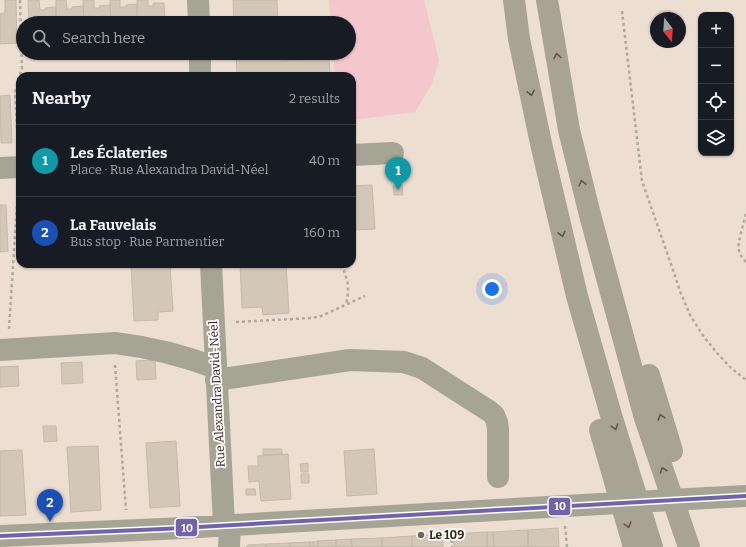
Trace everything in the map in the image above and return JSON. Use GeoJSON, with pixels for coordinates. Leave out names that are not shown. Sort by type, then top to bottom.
{"type":"FeatureCollection","features":[{"type":"Feature","properties":{"kind":"highway"},"geometry":{"type":"LineString","coordinates":[[514,0],[519,39],[542,148],[577,296],[611,415],[652,547]]}},
{"type":"Feature","properties":{"kind":"highway"},"geometry":{"type":"LineString","coordinates":[[547,0],[569,130],[590,215],[645,418],[689,547]]}},
{"type":"Feature","properties":{"kind":"highway"},"geometry":{"type":"LineString","coordinates":[[590,215],[648,371],[674,458],[705,547]]}},
{"type":"Feature","properties":{"kind":"highway"},"geometry":{"type":"LineString","coordinates":[[577,296],[598,423],[634,547]]}},
{"type":"Feature","properties":{"kind":"street"},"geometry":{"type":"LineString","coordinates":[[198,0],[199,16]]}},
{"type":"Feature","properties":{"kind":"street"},"geometry":{"type":"LineString","coordinates":[[200,60],[200,72]]}},
{"type":"Feature","properties":{"kind":"street"},"geometry":{"type":"LineString","coordinates":[[356,155],[393,152]]}},
{"type":"Feature","properties":{"kind":"street"},"geometry":{"type":"LineString","coordinates":[[0,168],[16,175]]}},
{"type":"Feature","properties":{"kind":"street","name":"Rue Alexandra David-Néel"},"geometry":{"type":"LineString","coordinates":[[211,268],[216,374],[229,547]]}},
{"type":"Feature","properties":{"kind":"street"},"geometry":{"type":"LineString","coordinates":[[4,350],[113,344],[130,345],[202,363],[216,374],[350,360],[404,362],[422,368],[494,415],[498,430],[498,477]]}},
{"type":"Feature","properties":{"kind":"street"},"geometry":{"type":"LineString","coordinates":[[0,536],[163,529],[737,496]]}},
{"type":"Feature","properties":{"kind":"path"},"geometry":{"type":"LineString","coordinates":[[20,0],[20,16]]}},
{"type":"Feature","properties":{"kind":"path"},"geometry":{"type":"LineString","coordinates":[[622,11],[642,181],[680,291],[690,315],[704,337],[717,353],[731,368],[746,380]]}},
{"type":"Feature","properties":{"kind":"path"},"geometry":{"type":"LineString","coordinates":[[21,72],[22,60]]}},
{"type":"Feature","properties":{"kind":"path"},"geometry":{"type":"LineString","coordinates":[[16,89],[16,110]]}},
{"type":"Feature","properties":{"kind":"path"},"geometry":{"type":"LineString","coordinates":[[4,350],[16,211]]}},
{"type":"Feature","properties":{"kind":"path"},"geometry":{"type":"LineString","coordinates":[[746,214],[738,246],[741,257],[746,262]]}},
{"type":"Feature","properties":{"kind":"path"},"geometry":{"type":"LineString","coordinates":[[343,268],[348,286],[348,298],[346,305]]}},
{"type":"Feature","properties":{"kind":"path"},"geometry":{"type":"LineString","coordinates":[[232,322],[312,318],[321,316],[365,296]]}},
{"type":"Feature","properties":{"kind":"path"},"geometry":{"type":"LineString","coordinates":[[113,344],[126,512]]}},
{"type":"Feature","properties":{"kind":"path"},"geometry":{"type":"LineString","coordinates":[[565,520],[567,547]]}},
{"type":"Feature","properties":{"kind":"path"},"geometry":{"type":"LineString","coordinates":[[451,531],[452,547]]}},
{"type":"Feature","properties":{"kind":"shaded area"},"geometry":{"type":"Polygon","coordinates":[[[329,0],[424,0],[439,60],[432,84],[415,112],[356,119],[356,72],[335,72],[334,60],[356,60],[356,16],[330,16],[329,0]]]}},
{"type":"Feature","properties":{"kind":"building"},"geometry":{"type":"Polygon","coordinates":[[[5,0],[16,0],[16,43],[0,44],[0,14],[5,13],[5,0]]]}},
{"type":"Feature","properties":{"kind":"building"},"geometry":{"type":"Polygon","coordinates":[[[28,0],[39,0],[40,10],[56,7],[56,16],[29,16],[28,0]]]}},
{"type":"Feature","properties":{"kind":"building"},"geometry":{"type":"Polygon","coordinates":[[[56,0],[66,0],[67,9],[83,6],[84,16],[56,16],[56,0]]]}},
{"type":"Feature","properties":{"kind":"building"},"geometry":{"type":"Polygon","coordinates":[[[83,0],[94,0],[94,8],[110,5],[111,16],[84,16],[83,0]]]}},
{"type":"Feature","properties":{"kind":"building"},"geometry":{"type":"Polygon","coordinates":[[[110,0],[120,0],[120,7],[137,4],[137,16],[111,16],[110,0]]]}},
{"type":"Feature","properties":{"kind":"building"},"geometry":{"type":"Polygon","coordinates":[[[137,0],[148,0],[148,6],[153,6],[153,3],[164,3],[165,16],[137,16],[137,0]]]}},
{"type":"Feature","properties":{"kind":"building"},"geometry":{"type":"Polygon","coordinates":[[[233,0],[277,0],[278,16],[234,16],[233,0]]]}},
{"type":"Feature","properties":{"kind":"building"},"geometry":{"type":"Polygon","coordinates":[[[236,60],[329,60],[330,72],[237,72],[236,60]]]}},
{"type":"Feature","properties":{"kind":"building"},"geometry":{"type":"Polygon","coordinates":[[[10,95],[12,143],[1,143],[0,96],[10,95]]]}},
{"type":"Feature","properties":{"kind":"building"},"geometry":{"type":"Polygon","coordinates":[[[372,185],[375,229],[356,230],[356,186],[372,185]]]}},
{"type":"Feature","properties":{"kind":"building"},"geometry":{"type":"Polygon","coordinates":[[[402,185],[403,195],[394,195],[393,186],[402,185]]]}},
{"type":"Feature","properties":{"kind":"building"},"geometry":{"type":"Polygon","coordinates":[[[0,205],[6,205],[8,251],[0,252],[0,205]]]}},
{"type":"Feature","properties":{"kind":"building"},"geometry":{"type":"Polygon","coordinates":[[[131,268],[170,268],[173,311],[158,312],[158,320],[134,321],[131,268]]]}},
{"type":"Feature","properties":{"kind":"building"},"geometry":{"type":"Polygon","coordinates":[[[240,268],[286,268],[289,313],[263,315],[262,307],[242,308],[240,268]]]}},
{"type":"Feature","properties":{"kind":"building"},"geometry":{"type":"Polygon","coordinates":[[[155,360],[156,379],[137,380],[136,361],[155,360]]]}},
{"type":"Feature","properties":{"kind":"building"},"geometry":{"type":"Polygon","coordinates":[[[82,362],[83,383],[62,384],[61,363],[82,362]]]}},
{"type":"Feature","properties":{"kind":"building"},"geometry":{"type":"Polygon","coordinates":[[[18,366],[19,386],[0,387],[0,367],[18,366]]]}},
{"type":"Feature","properties":{"kind":"building"},"geometry":{"type":"Polygon","coordinates":[[[43,426],[56,426],[57,441],[44,442],[43,426]]]}},
{"type":"Feature","properties":{"kind":"building"},"geometry":{"type":"Polygon","coordinates":[[[176,441],[180,506],[150,508],[146,443],[176,441]]]}},
{"type":"Feature","properties":{"kind":"building"},"geometry":{"type":"Polygon","coordinates":[[[98,446],[101,510],[71,512],[67,447],[98,446]]]}},
{"type":"Feature","properties":{"kind":"building"},"geometry":{"type":"Polygon","coordinates":[[[263,449],[282,449],[282,454],[263,455],[263,449]]]}},
{"type":"Feature","properties":{"kind":"building"},"geometry":{"type":"Polygon","coordinates":[[[374,449],[377,494],[347,496],[344,451],[374,449]]]}},
{"type":"Feature","properties":{"kind":"building"},"geometry":{"type":"Polygon","coordinates":[[[22,450],[26,515],[0,516],[0,451],[22,450]]]}},
{"type":"Feature","properties":{"kind":"building"},"geometry":{"type":"Polygon","coordinates":[[[288,454],[291,499],[261,501],[259,481],[249,482],[248,466],[258,466],[258,456],[288,454]]]}},
{"type":"Feature","properties":{"kind":"building"},"geometry":{"type":"Polygon","coordinates":[[[308,463],[308,472],[301,472],[300,464],[308,463]]]}},
{"type":"Feature","properties":{"kind":"building"},"geometry":{"type":"Polygon","coordinates":[[[301,474],[309,474],[309,483],[301,483],[301,474]]]}},
{"type":"Feature","properties":{"kind":"building"},"geometry":{"type":"Polygon","coordinates":[[[246,489],[255,489],[256,495],[246,495],[246,489]]]}},
{"type":"Feature","properties":{"kind":"building"},"geometry":{"type":"Polygon","coordinates":[[[558,528],[559,547],[528,547],[528,530],[558,528]]]}},
{"type":"Feature","properties":{"kind":"building"},"geometry":{"type":"Polygon","coordinates":[[[528,530],[528,547],[494,547],[493,532],[528,530]]]}},
{"type":"Feature","properties":{"kind":"building"},"geometry":{"type":"Polygon","coordinates":[[[487,532],[487,547],[454,547],[453,534],[487,532]]]}},
{"type":"Feature","properties":{"kind":"building"},"geometry":{"type":"Polygon","coordinates":[[[487,532],[493,532],[494,547],[487,547],[487,532]]]}},
{"type":"Feature","properties":{"kind":"building"},"geometry":{"type":"Polygon","coordinates":[[[443,534],[443,547],[412,547],[412,536],[443,534]]]}},
{"type":"Feature","properties":{"kind":"building"},"geometry":{"type":"Polygon","coordinates":[[[412,536],[412,547],[382,547],[382,538],[412,536]]]}},
{"type":"Feature","properties":{"kind":"building"},"geometry":{"type":"Polygon","coordinates":[[[382,538],[382,547],[352,547],[351,539],[382,538]]]}},
{"type":"Feature","properties":{"kind":"building"},"geometry":{"type":"Polygon","coordinates":[[[351,539],[352,547],[336,547],[336,540],[351,539]]]}},
{"type":"Feature","properties":{"kind":"building"},"geometry":{"type":"Polygon","coordinates":[[[336,540],[336,547],[318,547],[318,541],[336,540]]]}},
{"type":"Feature","properties":{"kind":"building"},"geometry":{"type":"Polygon","coordinates":[[[318,541],[318,547],[314,547],[313,542],[318,541]]]}},
{"type":"Feature","properties":{"kind":"building"},"geometry":{"type":"Polygon","coordinates":[[[310,542],[310,547],[290,547],[290,543],[310,542]]]}},
{"type":"Feature","properties":{"kind":"building"},"geometry":{"type":"Polygon","coordinates":[[[310,542],[313,542],[314,547],[310,547],[310,542]]]}},
{"type":"Feature","properties":{"kind":"building"},"geometry":{"type":"Polygon","coordinates":[[[290,543],[290,547],[266,547],[266,544],[290,543]]]}},
{"type":"Feature","properties":{"kind":"building"},"geometry":{"type":"Polygon","coordinates":[[[266,544],[266,547],[246,547],[248,545],[266,544]]]}},
{"type":"Feature","properties":{"kind":"transit line","name":"10"},"geometry":{"type":"LineString","coordinates":[[0,536],[163,529],[746,496]]}},
{"type":"Feature","properties":{"kind":"place","name":"Les Éclateries"},"geometry":{"type":"Point","coordinates":[398,190]}},
{"type":"Feature","properties":{"kind":"place","name":"La Fauvelais"},"geometry":{"type":"Point","coordinates":[50,522]}},
{"type":"Feature","properties":{"kind":"place","name":"Le 109"},"geometry":{"type":"Point","coordinates":[421,535]}}]}
